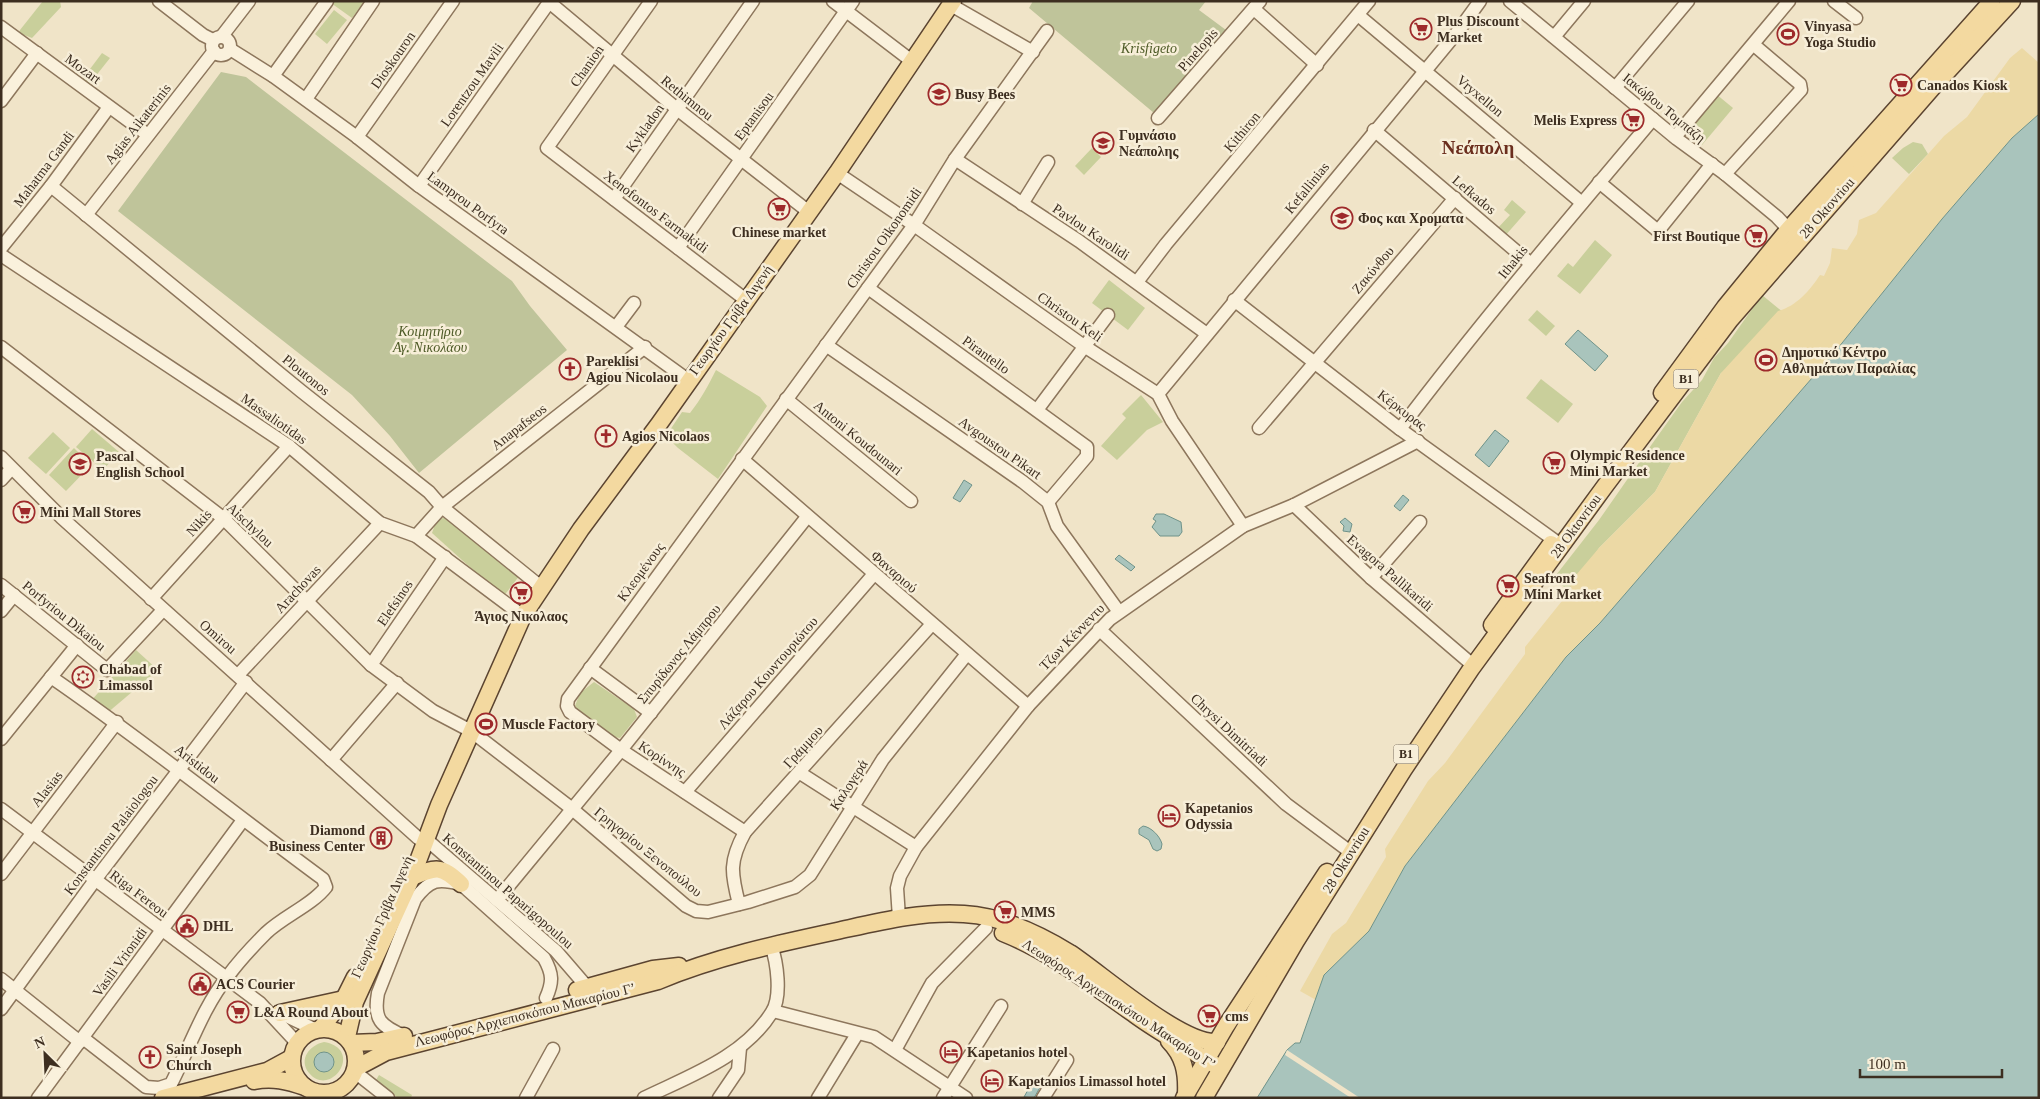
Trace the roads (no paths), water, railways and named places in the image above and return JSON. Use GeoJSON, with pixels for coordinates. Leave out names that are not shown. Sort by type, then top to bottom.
{"type":"FeatureCollection","features":[{"type":"Feature","properties":{"kind":"main road","name":"28 Oktovriou"},"geometry":{"type":"LineString","coordinates":[[1204,1098],[1349,854],[1404,768],[1471,670],[1794,234],[1992,1]]}},
{"type":"Feature","properties":{"kind":"main road","name":"28 Oktovriou"},"geometry":{"type":"LineString","coordinates":[[1185,1096],[1307,899],[1345,848],[1356,826],[1514,592],[1724,307],[2012,1]]}},
{"type":"Feature","properties":{"kind":"main road","name":"Γεωργίου Γρίβα Διγενή"},"geometry":{"type":"LineString","coordinates":[[318,1028],[344,999],[438,805],[522,616],[837,173],[952,3]]}},
{"type":"Feature","properties":{"kind":"main road","name":"Γεωργίου Γρίβα Διγενή"},"geometry":{"type":"LineString","coordinates":[[349,1040],[355,1002],[412,878],[422,839]]}},
{"type":"Feature","properties":{"kind":"main road"},"geometry":{"type":"LineString","coordinates":[[412,878],[428,870],[438,868],[448,872],[461,884]]}},
{"type":"Feature","properties":{"kind":"main road","name":"Λεωφόρος Αρχιεπισκόπου Μακαρίου Γ’"},"geometry":{"type":"LineString","coordinates":[[355,1070],[394,1049],[658,981],[697,965],[772,945],[899,918],[965,914],[988,918],[1024,930],[1068,953],[1180,1030],[1202,1041],[1217,1042]]}},
{"type":"Feature","properties":{"kind":"main road","name":"Λεωφόρος Αρχιεπισκόπου Μακαρίου Γ’"},"geometry":{"type":"LineString","coordinates":[[899,918],[945,921],[986,928],[1035,948],[1164,1035],[1221,1069]]}},
{"type":"Feature","properties":{"kind":"main road","name":"Λεωφόρος Αρχιεπισκόπου Μακαρίου Γ’"},"geometry":{"type":"LineString","coordinates":[[349,1040],[377,1042],[653,969],[697,965]]}},
{"type":"Feature","properties":{"kind":"main road"},"geometry":{"type":"LineString","coordinates":[[280,1012],[344,999]]}},
{"type":"Feature","properties":{"kind":"main road"},"geometry":{"type":"LineString","coordinates":[[164,1098],[267,1071],[294,1050],[306,1034],[318,1028],[338,1031],[349,1040],[355,1052],[355,1070],[349,1082],[340,1089],[330,1093],[307,1091],[286,1080],[264,1079],[186,1098]]}},
{"type":"Feature","properties":{"kind":"main road"},"geometry":{"type":"LineString","coordinates":[[1164,1035],[1175,1046],[1184,1065],[1187,1079],[1185,1096]]}},
{"type":"Feature","properties":{"kind":"main road"},"geometry":{"type":"LineString","coordinates":[[294,1050],[294,1074],[307,1091]]}},
{"type":"Feature","properties":{"kind":"street"},"geometry":{"type":"LineString","coordinates":[[159,1],[213,41]]}},
{"type":"Feature","properties":{"kind":"street","name":"Agias Aikaterinis"},"geometry":{"type":"LineString","coordinates":[[86,214],[148,136],[213,41],[249,1]]}},
{"type":"Feature","properties":{"kind":"street"},"geometry":{"type":"LineString","coordinates":[[273,76],[327,1]]}},
{"type":"Feature","properties":{"kind":"street"},"geometry":{"type":"LineString","coordinates":[[306,99],[373,1]]}},
{"type":"Feature","properties":{"kind":"street","name":"Dioskouron"},"geometry":{"type":"LineString","coordinates":[[357,136],[453,1]]}},
{"type":"Feature","properties":{"kind":"street","name":"Chanion"},"geometry":{"type":"LineString","coordinates":[[548,148],[651,1]]}},
{"type":"Feature","properties":{"kind":"street","name":"Kykladon"},"geometry":{"type":"LineString","coordinates":[[614,199],[753,1]]}},
{"type":"Feature","properties":{"kind":"street"},"geometry":{"type":"LineString","coordinates":[[832,1],[913,62]]}},
{"type":"Feature","properties":{"kind":"street","name":"Eptanisou"},"geometry":{"type":"LineString","coordinates":[[678,248],[853,1]]}},
{"type":"Feature","properties":{"kind":"street","name":"Kithiron"},"geometry":{"type":"LineString","coordinates":[[1137,282],[1166,244],[1369,1]]}},
{"type":"Feature","properties":{"kind":"street","name":"Kefallinias"},"geometry":{"type":"LineString","coordinates":[[1158,394],[1374,130],[1426,70],[1480,1]]}},
{"type":"Feature","properties":{"kind":"street","name":"Ιακώβου Τομπάζη"},"geometry":{"type":"LineString","coordinates":[[1510,1],[1675,137],[1725,174],[1777,217],[1794,234]]}},
{"type":"Feature","properties":{"kind":"street"},"geometry":{"type":"LineString","coordinates":[[1554,38],[1584,1]]}},
{"type":"Feature","properties":{"kind":"street"},"geometry":{"type":"LineString","coordinates":[[1615,88],[1688,1]]}},
{"type":"Feature","properties":{"kind":"street"},"geometry":{"type":"LineString","coordinates":[[1675,137],[1789,1]]}},
{"type":"Feature","properties":{"kind":"street"},"geometry":{"type":"LineString","coordinates":[[1834,1],[1856,18]]}},
{"type":"Feature","properties":{"kind":"street"},"geometry":{"type":"LineString","coordinates":[[1978,18],[1982,1]]}},
{"type":"Feature","properties":{"kind":"street","name":"Rethimnou"},"geometry":{"type":"LineString","coordinates":[[550,2],[677,109],[809,212]]}},
{"type":"Feature","properties":{"kind":"street","name":"Lorentzou Mavili"},"geometry":{"type":"LineString","coordinates":[[419,186],[550,2]]}},
{"type":"Feature","properties":{"kind":"street"},"geometry":{"type":"LineString","coordinates":[[952,3],[1032,52]]}},
{"type":"Feature","properties":{"kind":"street"},"geometry":{"type":"LineString","coordinates":[[1257,5],[1317,65]]}},
{"type":"Feature","properties":{"kind":"street","name":"Pinelopis"},"geometry":{"type":"LineString","coordinates":[[1158,118],[1257,5]]}},
{"type":"Feature","properties":{"kind":"street","name":"Vryxellon"},"geometry":{"type":"LineString","coordinates":[[1358,16],[1426,70],[1582,202]]}},
{"type":"Feature","properties":{"kind":"street","name":"Mozart"},"geometry":{"type":"LineString","coordinates":[[1,27],[148,136]]}},
{"type":"Feature","properties":{"kind":"street","name":"Christou Oikonomidi"},"geometry":{"type":"LineString","coordinates":[[742,458],[914,225],[955,159],[1047,31]]}},
{"type":"Feature","properties":{"kind":"street","name":"Lamprou Porfyra"},"geometry":{"type":"LineString","coordinates":[[213,41],[224,54],[230,49],[306,99],[357,136],[419,186],[688,380]]}},
{"type":"Feature","properties":{"kind":"street"},"geometry":{"type":"LineString","coordinates":[[1725,174],[1801,87],[1754,45]]}},
{"type":"Feature","properties":{"kind":"street"},"geometry":{"type":"LineString","coordinates":[[1,101],[37,53]]}},
{"type":"Feature","properties":{"kind":"street","name":"Mahatma Gandi"},"geometry":{"type":"LineString","coordinates":[[1,248],[51,186],[109,107]]}},
{"type":"Feature","properties":{"kind":"street","name":"Ithakis"},"geometry":{"type":"LineString","coordinates":[[1400,429],[1531,264],[1653,118]]}},
{"type":"Feature","properties":{"kind":"street","name":"Lefkados"},"geometry":{"type":"LineString","coordinates":[[1374,130],[1531,264]]}},
{"type":"Feature","properties":{"kind":"street","name":"Xenofontos Farmakidi"},"geometry":{"type":"LineString","coordinates":[[548,148],[746,300]]}},
{"type":"Feature","properties":{"kind":"street","name":"Pavlou Karolidi"},"geometry":{"type":"LineString","coordinates":[[955,159],[1137,282],[1207,334]]}},
{"type":"Feature","properties":{"kind":"street"},"geometry":{"type":"LineString","coordinates":[[1022,204],[1048,162]]}},
{"type":"Feature","properties":{"kind":"street"},"geometry":{"type":"LineString","coordinates":[[1599,182],[1658,232],[1712,164]]}},
{"type":"Feature","properties":{"kind":"street","name":"Christou Keli"},"geometry":{"type":"LineString","coordinates":[[837,173],[914,225],[1084,346],[1158,394],[1172,421],[1243,526]]}},
{"type":"Feature","properties":{"kind":"street","name":"Ploutonos"},"geometry":{"type":"LineString","coordinates":[[51,186],[301,391],[429,492],[442,507],[541,587]]}},
{"type":"Feature","properties":{"kind":"street","name":"Ζακύνθου"},"geometry":{"type":"LineString","coordinates":[[1259,428],[1455,198]]}},
{"type":"Feature","properties":{"kind":"street","name":"Massaliotidas"},"geometry":{"type":"LineString","coordinates":[[1,255],[289,446],[380,523],[416,536],[522,616]]}},
{"type":"Feature","properties":{"kind":"street","name":"Pirantello"},"geometry":{"type":"LineString","coordinates":[[868,288],[1087,447],[1087,456],[1048,502]]}},
{"type":"Feature","properties":{"kind":"street","name":"Κέρκυρας"},"geometry":{"type":"LineString","coordinates":[[1234,300],[1400,429],[1554,540]]}},
{"type":"Feature","properties":{"kind":"street"},"geometry":{"type":"LineString","coordinates":[[616,327],[634,303]]}},
{"type":"Feature","properties":{"kind":"street"},"geometry":{"type":"LineString","coordinates":[[1037,410],[1108,315]]}},
{"type":"Feature","properties":{"kind":"street","name":"Avgoustou Pikart"},"geometry":{"type":"LineString","coordinates":[[826,346],[1023,482],[1048,502]]}},
{"type":"Feature","properties":{"kind":"street","name":"Aischylou"},"geometry":{"type":"LineString","coordinates":[[1,347],[223,518],[371,665],[433,711],[471,731]]}},
{"type":"Feature","properties":{"kind":"street","name":"Anapafseos"},"geometry":{"type":"LineString","coordinates":[[416,536],[442,507],[645,348]]}},
{"type":"Feature","properties":{"kind":"street","name":"Antoni Koudounari"},"geometry":{"type":"LineString","coordinates":[[786,399],[911,501]]}},
{"type":"Feature","properties":{"kind":"street","name":"Τζων Κέννεντυ"},"geometry":{"type":"LineString","coordinates":[[899,918],[898,882],[916,848],[1028,706],[1099,629],[1118,612],[1243,526],[1294,505],[1418,441]]}},
{"type":"Feature","properties":{"kind":"street","name":"Nikis"},"geometry":{"type":"LineString","coordinates":[[151,599],[289,446]]}},
{"type":"Feature","properties":{"kind":"street","name":"Omirou"},"geometry":{"type":"LineString","coordinates":[[1,457],[11,469],[151,599],[422,839]]}},
{"type":"Feature","properties":{"kind":"street","name":"Φαναριού"},"geometry":{"type":"LineString","coordinates":[[742,458],[807,517],[1028,706]]}},
{"type":"Feature","properties":{"kind":"street","name":"Κλεομένους"},"geometry":{"type":"LineString","coordinates":[[567,706],[568,699],[742,458]]}},
{"type":"Feature","properties":{"kind":"street"},"geometry":{"type":"LineString","coordinates":[[1,480],[11,469]]}},
{"type":"Feature","properties":{"kind":"street"},"geometry":{"type":"LineString","coordinates":[[1048,502],[1057,526],[1118,612]]}},
{"type":"Feature","properties":{"kind":"street","name":"Evagora Pallikaridi"},"geometry":{"type":"LineString","coordinates":[[1294,505],[1371,578],[1468,660]]}},
{"type":"Feature","properties":{"kind":"street","name":"Σπυρίδωνος Λάμπρου"},"geometry":{"type":"LineString","coordinates":[[497,900],[651,713],[807,517]]}},
{"type":"Feature","properties":{"kind":"street"},"geometry":{"type":"LineString","coordinates":[[1371,578],[1420,522]]}},
{"type":"Feature","properties":{"kind":"street","name":"Arachovas"},"geometry":{"type":"LineString","coordinates":[[242,678],[307,601],[380,523]]}},
{"type":"Feature","properties":{"kind":"street","name":"Elefsinos"},"geometry":{"type":"LineString","coordinates":[[371,665],[445,557]]}},
{"type":"Feature","properties":{"kind":"street","name":"Λάζαρου Κουντουριώτου"},"geometry":{"type":"LineString","coordinates":[[685,792],[874,574]]}},
{"type":"Feature","properties":{"kind":"street","name":"Porfyriou Dikaiou"},"geometry":{"type":"LineString","coordinates":[[1,585],[107,670],[164,610]]}},
{"type":"Feature","properties":{"kind":"street"},"geometry":{"type":"LineString","coordinates":[[1,611],[14,595]]}},
{"type":"Feature","properties":{"kind":"street","name":"Γράμμου"},"geometry":{"type":"LineString","coordinates":[[739,904],[731,871],[733,856],[745,832],[932,624]]}},
{"type":"Feature","properties":{"kind":"street","name":"Chrysi Dimitriadi"},"geometry":{"type":"LineString","coordinates":[[1099,629],[1286,804],[1345,848]]}},
{"type":"Feature","properties":{"kind":"street"},"geometry":{"type":"LineString","coordinates":[[1,739],[76,645]]}},
{"type":"Feature","properties":{"kind":"street","name":"Καλογερά"},"geometry":{"type":"LineString","coordinates":[[739,904],[795,887],[810,874],[883,759],[967,654]]}},
{"type":"Feature","properties":{"kind":"street"},"geometry":{"type":"LineString","coordinates":[[590,668],[651,713]]}},
{"type":"Feature","properties":{"kind":"street","name":"Aristidou"},"geometry":{"type":"LineString","coordinates":[[50,677],[117,722],[180,769],[243,820],[323,879],[326,887],[319,896],[291,912],[266,933],[227,977]]}},
{"type":"Feature","properties":{"kind":"street","name":"Konstantinou Palaiologou"},"geometry":{"type":"LineString","coordinates":[[1,1009],[95,880],[180,769],[242,678]]}},
{"type":"Feature","properties":{"kind":"street"},"geometry":{"type":"LineString","coordinates":[[331,760],[397,683]]}},
{"type":"Feature","properties":{"kind":"street","name":"Κορίννης"},"geometry":{"type":"LineString","coordinates":[[567,706],[570,712],[621,750],[745,832]]}},
{"type":"Feature","properties":{"kind":"street","name":"Alasias"},"geometry":{"type":"LineString","coordinates":[[1,874],[117,722]]}},
{"type":"Feature","properties":{"kind":"street","name":"Γρηγορίου Ξενοπούλου"},"geometry":{"type":"LineString","coordinates":[[471,731],[571,808],[686,906],[696,911],[708,912],[739,904]]}},
{"type":"Feature","properties":{"kind":"street"},"geometry":{"type":"LineString","coordinates":[[800,773],[916,848]]}},
{"type":"Feature","properties":{"kind":"street","name":"Riga Fereou"},"geometry":{"type":"LineString","coordinates":[[1,810],[260,1003],[318,1028]]}},
{"type":"Feature","properties":{"kind":"street","name":"Vasili Vrionidi"},"geometry":{"type":"LineString","coordinates":[[38,1098],[243,820]]}},
{"type":"Feature","properties":{"kind":"street","name":"Konstantinou Paparigopoulou"},"geometry":{"type":"LineString","coordinates":[[422,839],[556,951],[587,987]]}},
{"type":"Feature","properties":{"kind":"street"},"geometry":{"type":"LineString","coordinates":[[404,1036],[385,1028],[378,1018],[375,1007],[378,993],[416,899],[425,887],[436,880],[461,884],[544,958],[552,971],[552,985],[546,998]]}},
{"type":"Feature","properties":{"kind":"street"},"geometry":{"type":"LineString","coordinates":[[895,1050],[932,983],[986,928]]}},
{"type":"Feature","properties":{"kind":"street"},"geometry":{"type":"LineString","coordinates":[[644,1098],[718,1062],[740,1048],[773,1011],[778,977],[772,945]]}},
{"type":"Feature","properties":{"kind":"street"},"geometry":{"type":"LineString","coordinates":[[1,980],[146,1088],[159,1088],[171,1084],[206,1012],[227,977]]}},
{"type":"Feature","properties":{"kind":"street","name":"Riga Fereou"},"geometry":{"type":"LineString","coordinates":[[260,1003],[294,1050]]}},
{"type":"Feature","properties":{"kind":"street"},"geometry":{"type":"LineString","coordinates":[[946,1092],[1001,1006]]}},
{"type":"Feature","properties":{"kind":"street"},"geometry":{"type":"LineString","coordinates":[[773,1011],[815,1020],[857,1034],[874,1037],[895,1050],[946,1092],[966,1098]]}},
{"type":"Feature","properties":{"kind":"street"},"geometry":{"type":"LineString","coordinates":[[818,1098],[857,1034]]}},
{"type":"Feature","properties":{"kind":"street"},"geometry":{"type":"LineString","coordinates":[[719,1098],[738,1070],[740,1048]]}},
{"type":"Feature","properties":{"kind":"street"},"geometry":{"type":"LineString","coordinates":[[526,1098],[553,1049]]}},
{"type":"Feature","properties":{"kind":"street"},"geometry":{"type":"LineString","coordinates":[[1043,1098],[1067,1060]]}},
{"type":"Feature","properties":{"kind":"street"},"geometry":{"type":"LineString","coordinates":[[355,1070],[388,1098]]}},
{"type":"Feature","properties":{"kind":"water"},"geometry":{"type":"Polygon","coordinates":[[[2039,114],[2039,1098],[1257,1098],[1287,1050],[1295,1043],[1300,1043],[1324,975],[1369,931],[1405,866],[1566,657],[1600,623],[1838,348],[1942,219],[2012,138],[2039,114]]]}},
{"type":"Feature","properties":{"kind":"water"},"geometry":{"type":"Polygon","coordinates":[[[1578,330],[1608,356],[1595,371],[1565,344],[1578,330]]]}},
{"type":"Feature","properties":{"kind":"water"},"geometry":{"type":"Polygon","coordinates":[[[1495,430],[1509,441],[1489,467],[1475,455],[1495,430]]]}},
{"type":"Feature","properties":{"kind":"water"},"geometry":{"type":"Polygon","coordinates":[[[964,480],[972,485],[960,502],[953,498],[964,480]]]}},
{"type":"Feature","properties":{"kind":"water"},"geometry":{"type":"Polygon","coordinates":[[[1403,495],[1409,500],[1400,511],[1394,506],[1403,495]]]}},
{"type":"Feature","properties":{"kind":"water"},"geometry":{"type":"Polygon","coordinates":[[[1156,514],[1164,514],[1181,522],[1182,532],[1179,536],[1160,536],[1152,527],[1156,521],[1153,519],[1156,514]]]}},
{"type":"Feature","properties":{"kind":"water"},"geometry":{"type":"Polygon","coordinates":[[[1345,518],[1352,524],[1350,532],[1343,531],[1344,526],[1340,522],[1345,518]]]}},
{"type":"Feature","properties":{"kind":"water"},"geometry":{"type":"Polygon","coordinates":[[[1119,555],[1135,567],[1131,571],[1115,559],[1119,555]]]}},
{"type":"Feature","properties":{"kind":"water"},"geometry":{"type":"Polygon","coordinates":[[[1143,826],[1149,828],[1157,835],[1162,844],[1161,849],[1157,851],[1153,849],[1149,840],[1139,834],[1139,829],[1143,826]]]}},
{"type":"Feature","properties":{"kind":"water"},"geometry":{"type":"Polygon","coordinates":[[[324,1052],[331,1055],[334,1062],[331,1069],[324,1072],[317,1069],[314,1062],[317,1055],[324,1052]]]}},
{"type":"Feature","properties":{"kind":"water"},"geometry":{"type":"Polygon","coordinates":[[[1039,1078],[1043,1082],[1034,1098],[1024,1097],[1033,1081],[1036,1082],[1039,1078]]]}},
{"type":"Feature","properties":{"kind":"place","name":"Plus Discount Market"},"geometry":{"type":"Point","coordinates":[1421,29]}},
{"type":"Feature","properties":{"kind":"place","name":"Vinyasa Yoga Studio"},"geometry":{"type":"Point","coordinates":[1788,34]}},
{"type":"Feature","properties":{"kind":"place","name":"Canados Kiosk"},"geometry":{"type":"Point","coordinates":[1901,85]}},
{"type":"Feature","properties":{"kind":"place","name":"Busy Bees"},"geometry":{"type":"Point","coordinates":[939,94]}},
{"type":"Feature","properties":{"kind":"place","name":"Melis Express"},"geometry":{"type":"Point","coordinates":[1633,120]}},
{"type":"Feature","properties":{"kind":"place","name":"Γυμνάσιο Νεάπολης"},"geometry":{"type":"Point","coordinates":[1103,143]}},
{"type":"Feature","properties":{"kind":"place","name":"Chinese market"},"geometry":{"type":"Point","coordinates":[779,209]}},
{"type":"Feature","properties":{"kind":"place","name":"Φος και Χροματα"},"geometry":{"type":"Point","coordinates":[1342,218]}},
{"type":"Feature","properties":{"kind":"place","name":"First Boutique"},"geometry":{"type":"Point","coordinates":[1756,236]}},
{"type":"Feature","properties":{"kind":"place","name":"Δημοτικό Κέντρο Αθλημάτων Παραλίας"},"geometry":{"type":"Point","coordinates":[1766,360]}},
{"type":"Feature","properties":{"kind":"place","name":"Pareklisi Agiou Nicolaou"},"geometry":{"type":"Point","coordinates":[570,369]}},
{"type":"Feature","properties":{"kind":"place","name":"Agios Nicolaos"},"geometry":{"type":"Point","coordinates":[606,436]}},
{"type":"Feature","properties":{"kind":"place","name":"Olympic Residence Mini Market"},"geometry":{"type":"Point","coordinates":[1554,463]}},
{"type":"Feature","properties":{"kind":"place","name":"Pascal English School"},"geometry":{"type":"Point","coordinates":[80,464]}},
{"type":"Feature","properties":{"kind":"place","name":"Mini Mall Stores"},"geometry":{"type":"Point","coordinates":[24,512]}},
{"type":"Feature","properties":{"kind":"place","name":"Seafront Mini Market"},"geometry":{"type":"Point","coordinates":[1508,586]}},
{"type":"Feature","properties":{"kind":"place","name":"Άγιος Νικολαος"},"geometry":{"type":"Point","coordinates":[521,593]}},
{"type":"Feature","properties":{"kind":"place","name":"Chabad of Limassol"},"geometry":{"type":"Point","coordinates":[83,677]}},
{"type":"Feature","properties":{"kind":"place","name":"Muscle Factory"},"geometry":{"type":"Point","coordinates":[486,724]}},
{"type":"Feature","properties":{"kind":"place","name":"Kapetanios Odyssia"},"geometry":{"type":"Point","coordinates":[1169,816]}},
{"type":"Feature","properties":{"kind":"place","name":"Diamond Business Center"},"geometry":{"type":"Point","coordinates":[381,838]}},
{"type":"Feature","properties":{"kind":"place","name":"MMS"},"geometry":{"type":"Point","coordinates":[1005,912]}},
{"type":"Feature","properties":{"kind":"place","name":"DHL"},"geometry":{"type":"Point","coordinates":[187,926]}},
{"type":"Feature","properties":{"kind":"place","name":"ACS Courier"},"geometry":{"type":"Point","coordinates":[200,984]}},
{"type":"Feature","properties":{"kind":"place","name":"L&A Round About"},"geometry":{"type":"Point","coordinates":[238,1012]}},
{"type":"Feature","properties":{"kind":"place","name":"cms"},"geometry":{"type":"Point","coordinates":[1209,1016]}},
{"type":"Feature","properties":{"kind":"place","name":"Kapetanios hotel"},"geometry":{"type":"Point","coordinates":[951,1052]}},
{"type":"Feature","properties":{"kind":"place","name":"Saint Joseph Church"},"geometry":{"type":"Point","coordinates":[150,1057]}},
{"type":"Feature","properties":{"kind":"place","name":"Kapetanios Limassol hotel"},"geometry":{"type":"Point","coordinates":[992,1081]}},
{"type":"Feature","properties":{"kind":"district","name":"Νεάπολη"},"geometry":{"type":"Point","coordinates":[1478,147]}},
{"type":"Feature","properties":{"kind":"park label","name":"Krisfigeto"},"geometry":{"type":"Point","coordinates":[1149,48]}},
{"type":"Feature","properties":{"kind":"park label","name":"Κοιμητήριο Αγ. Νικολάου"},"geometry":{"type":"Point","coordinates":[430,340]}}]}
